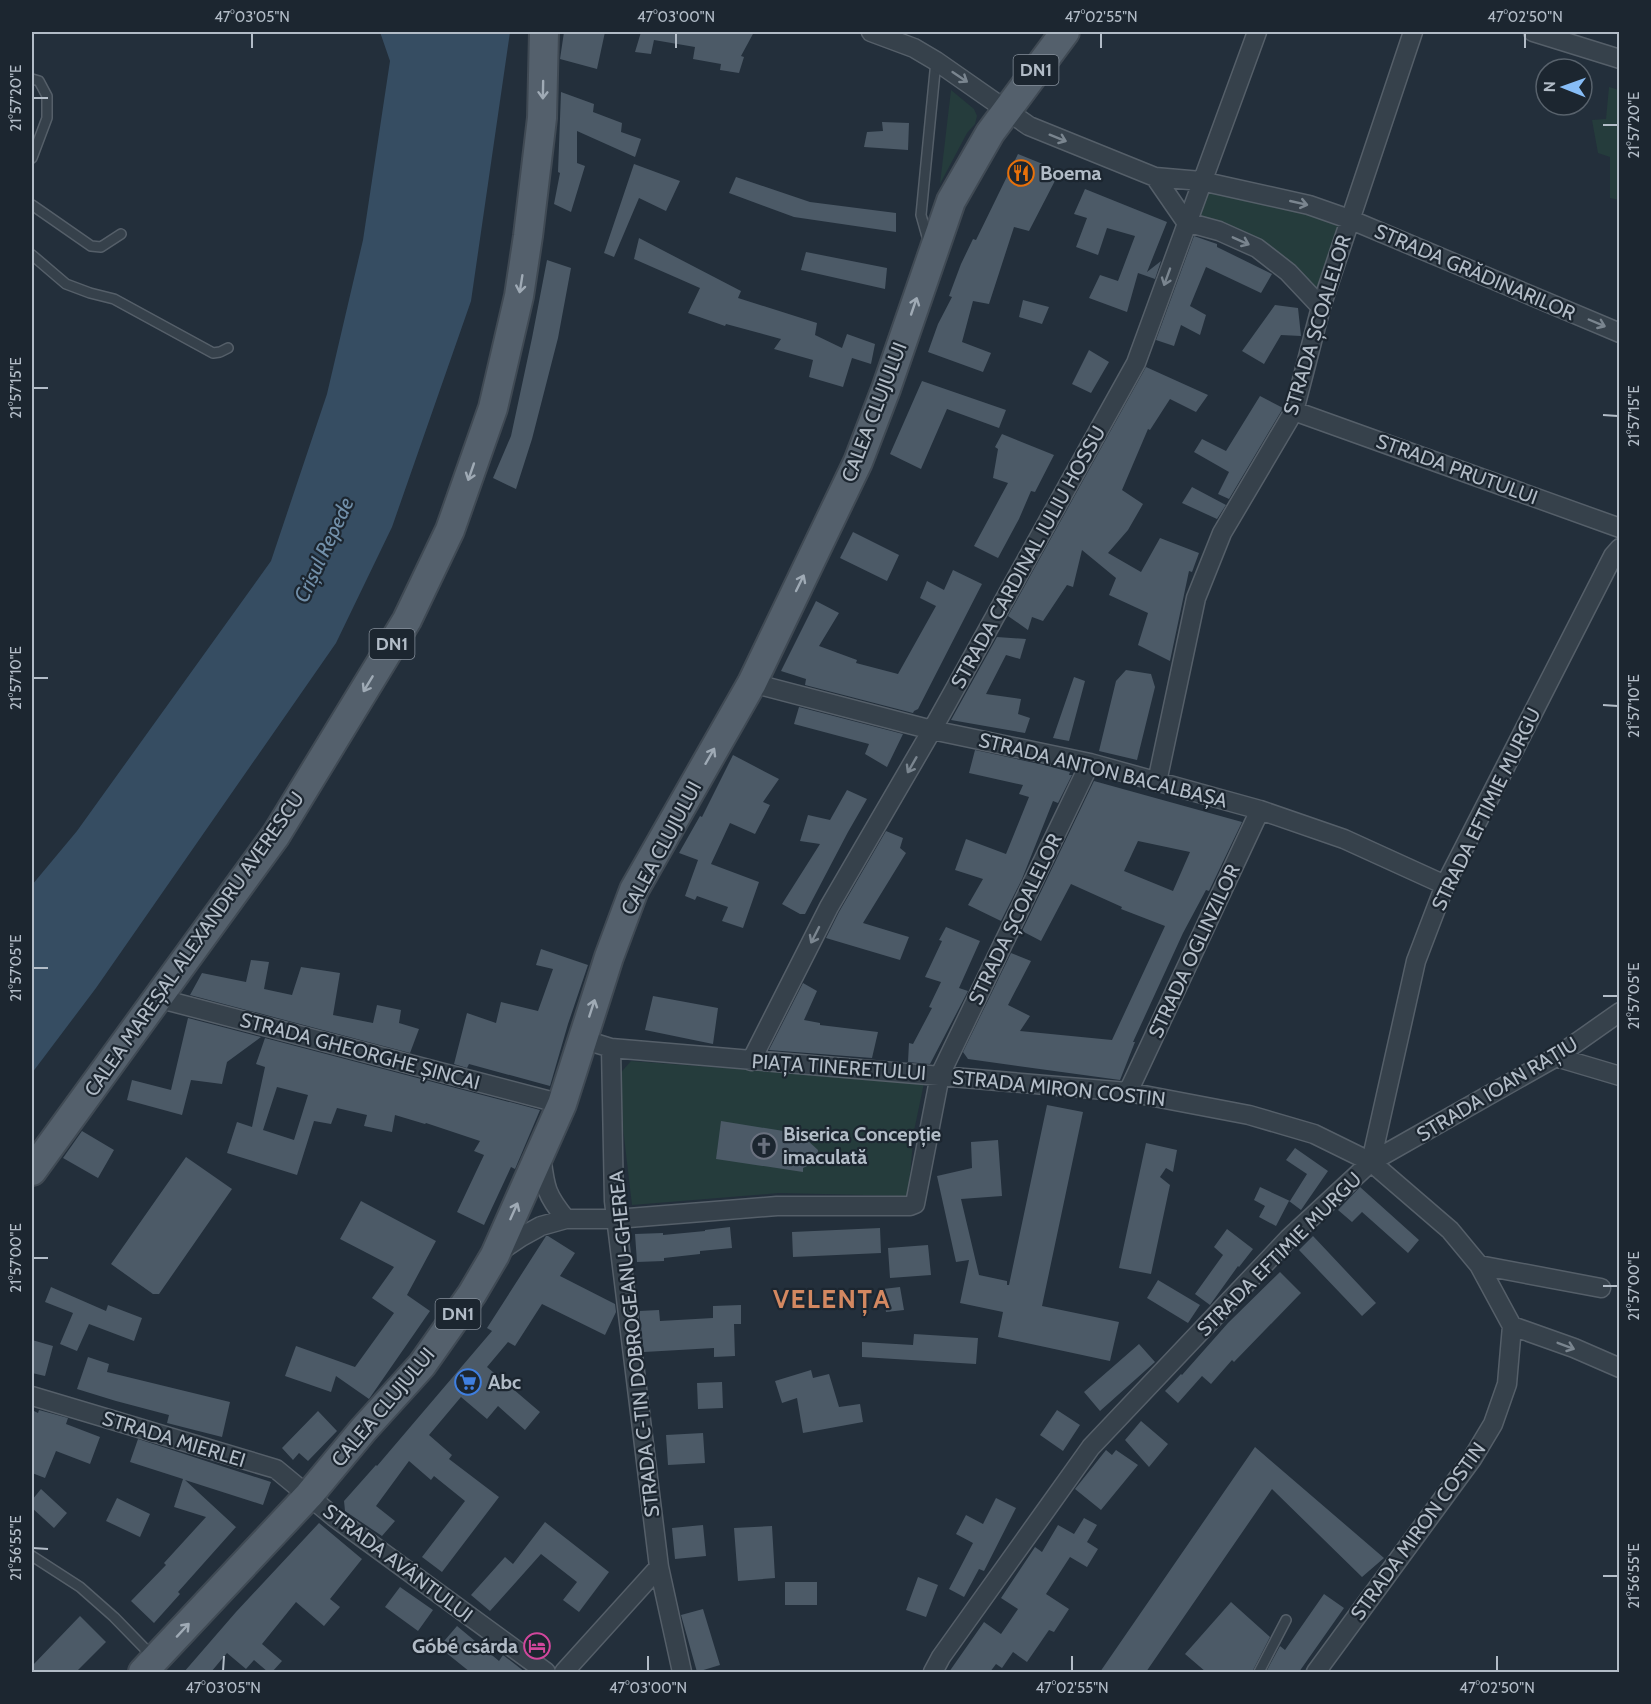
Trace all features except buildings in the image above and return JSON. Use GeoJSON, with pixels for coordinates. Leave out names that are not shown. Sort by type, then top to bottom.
{"type":"FeatureCollection","features":[{"type":"Feature","properties":{"kind":"main road","name":"CALEA MAREȘAL ALEXANDRU AVERESCU"},"geometry":{"type":"LineString","coordinates":[[32,1171],[276,835],[407,620],[450,530],[492,408],[519,296],[542,118],[544,32]]}},
{"type":"Feature","properties":{"kind":"main road","name":"CALEA CLUJULUI"},"geometry":{"type":"LineString","coordinates":[[149,1666],[309,1495],[363,1430],[422,1365],[472,1294],[495,1255],[562,1104],[609,957],[634,890],[752,683],[858,462],[886,389],[951,201],[990,133],[1065,32]]}},
{"type":"Feature","properties":{"kind":"street","name":"STRADA GRĂDINARILOR"},"geometry":{"type":"LineString","coordinates":[[871,32],[914,48],[936,61],[1029,126],[1155,177],[1201,181],[1309,205],[1349,219],[1620,333]]}},
{"type":"Feature","properties":{"kind":"street","name":"STRADA CARDINAL IULIU HOSSU"},"geometry":{"type":"LineString","coordinates":[[751,1061],[829,907],[932,730],[1136,363],[1257,32]]}},
{"type":"Feature","properties":{"kind":"street","name":"STRADA ȘCOALELOR"},"geometry":{"type":"LineString","coordinates":[[1157,782],[1196,598],[1222,533],[1294,411],[1321,307],[1413,32]]}},
{"type":"Feature","properties":{"kind":"street"},"geometry":{"type":"LineString","coordinates":[[1533,32],[1620,59]]}},
{"type":"Feature","properties":{"kind":"street"},"geometry":{"type":"LineString","coordinates":[[1155,177],[1186,222],[1219,231],[1257,248],[1288,272],[1321,307]]}},
{"type":"Feature","properties":{"kind":"street","name":"STRADA PRUTULUI"},"geometry":{"type":"LineString","coordinates":[[1294,411],[1620,528]]}},
{"type":"Feature","properties":{"kind":"street","name":"STRADA EFTIMIE MURGU"},"geometry":{"type":"LineString","coordinates":[[933,1672],[941,1657],[1091,1447],[1289,1238],[1371,1162],[1416,961],[1445,885],[1608,567],[1620,548]]}},
{"type":"Feature","properties":{"kind":"street","name":"STRADA ANTON BACALBAȘA"},"geometry":{"type":"LineString","coordinates":[[752,683],[932,730],[1090,763],[1260,810],[1344,839],[1445,885]]}},
{"type":"Feature","properties":{"kind":"street","name":"STRADA ȘCOALELOR"},"geometry":{"type":"LineString","coordinates":[[940,1075],[1090,763]]}},
{"type":"Feature","properties":{"kind":"street","name":"STRADA OGLINZILOR"},"geometry":{"type":"LineString","coordinates":[[1128,1092],[1260,810]]}},
{"type":"Feature","properties":{"kind":"street","name":"STRADA GHEORGHE ȘINCAI"},"geometry":{"type":"LineString","coordinates":[[157,998],[562,1104]]}},
{"type":"Feature","properties":{"kind":"street","name":"STRADA IOAN RAȚIU"},"geometry":{"type":"LineString","coordinates":[[1371,1162],[1556,1057],[1620,1012]]}},
{"type":"Feature","properties":{"kind":"street","name":"PIAȚA TINERETULUI"},"geometry":{"type":"LineString","coordinates":[[495,1255],[541,1226],[566,1219],[616,1219],[777,1206],[910,1206],[915,1204],[940,1075],[611,1048],[582,1040]]}},
{"type":"Feature","properties":{"kind":"street","name":"STRADA C-TIN DOBROGEANU-GHEREA"},"geometry":{"type":"LineString","coordinates":[[611,1048],[616,1219],[659,1567],[682,1672]]}},
{"type":"Feature","properties":{"kind":"street"},"geometry":{"type":"LineString","coordinates":[[1556,1057],[1620,1076]]}},
{"type":"Feature","properties":{"kind":"street","name":"STRADA MIRON COSTIN"},"geometry":{"type":"LineString","coordinates":[[940,1075],[1128,1092],[1249,1115],[1314,1134],[1371,1162],[1450,1230],[1479,1265],[1512,1326],[1507,1384],[1493,1424],[1472,1460],[1316,1672]]}},
{"type":"Feature","properties":{"kind":"street"},"geometry":{"type":"LineString","coordinates":[[541,1153],[545,1187],[553,1204],[566,1219]]}},
{"type":"Feature","properties":{"kind":"street"},"geometry":{"type":"LineString","coordinates":[[1479,1265],[1601,1288]]}},
{"type":"Feature","properties":{"kind":"street"},"geometry":{"type":"LineString","coordinates":[[1512,1326],[1574,1348],[1620,1368]]}},
{"type":"Feature","properties":{"kind":"street","name":"STRADA MIERLEI"},"geometry":{"type":"LineString","coordinates":[[32,1396],[276,1469],[309,1495]]}},
{"type":"Feature","properties":{"kind":"street","name":"STRADA AVÂNTULUI"},"geometry":{"type":"LineString","coordinates":[[309,1495],[334,1517],[546,1672]]}},
{"type":"Feature","properties":{"kind":"street"},"geometry":{"type":"LineString","coordinates":[[564,1672],[659,1567]]}},
{"type":"Feature","properties":{"kind":"lane"},"geometry":{"type":"LineString","coordinates":[[933,254],[921,215],[936,61]]}},
{"type":"Feature","properties":{"kind":"lane"},"geometry":{"type":"LineString","coordinates":[[32,79],[39,81],[48,96],[47,118],[32,158]]}},
{"type":"Feature","properties":{"kind":"lane"},"geometry":{"type":"LineString","coordinates":[[32,205],[91,246],[101,247],[122,234]]}},
{"type":"Feature","properties":{"kind":"lane"},"geometry":{"type":"LineString","coordinates":[[32,255],[66,284],[114,299],[213,353],[228,348]]}},
{"type":"Feature","properties":{"kind":"lane"},"geometry":{"type":"LineString","coordinates":[[32,1556],[80,1587],[114,1617],[149,1666]]}},
{"type":"Feature","properties":{"kind":"lane"},"geometry":{"type":"LineString","coordinates":[[1259,1672],[1286,1620]]}},
{"type":"Feature","properties":{"kind":"green space"},"geometry":{"type":"Polygon","coordinates":[[[1609,87],[1619,90],[1619,200],[1610,198],[1610,157],[1598,153],[1592,120],[1606,119],[1609,87]]]}},
{"type":"Feature","properties":{"kind":"green space"},"geometry":{"type":"Polygon","coordinates":[[[951,90],[974,109],[977,116],[975,124],[967,133],[940,184],[951,90]]]}},
{"type":"Feature","properties":{"kind":"green space"},"geometry":{"type":"Polygon","coordinates":[[[1201,181],[1349,219],[1321,307],[1288,272],[1199,225],[1201,181]]]}},
{"type":"Feature","properties":{"kind":"green space"},"geometry":{"type":"Polygon","coordinates":[[[631,1061],[924,1083],[914,1131],[908,1196],[779,1193],[632,1205],[617,1077],[631,1061]]]}},
{"type":"Feature","properties":{"kind":"water","name":"Crișul Repede"},"geometry":{"type":"Polygon","coordinates":[[[380,32],[510,32],[471,301],[392,527],[336,643],[96,988],[32,1073],[32,885],[77,831],[271,561],[327,394],[363,240],[390,61],[380,32]]]}},
{"type":"Feature","properties":{"kind":"place","name":"Boema"},"geometry":{"type":"Point","coordinates":[1021,173]}},
{"type":"Feature","properties":{"kind":"place","name":"Biserica Concepție imaculată"},"geometry":{"type":"Point","coordinates":[764,1146]}},
{"type":"Feature","properties":{"kind":"place","name":"Abc"},"geometry":{"type":"Point","coordinates":[468,1382]}},
{"type":"Feature","properties":{"kind":"place","name":"Góbé csárda"},"geometry":{"type":"Point","coordinates":[537,1646]}},
{"type":"Feature","properties":{"kind":"district","name":"VELENȚA"},"geometry":{"type":"Point","coordinates":[832,1299]}}]}
